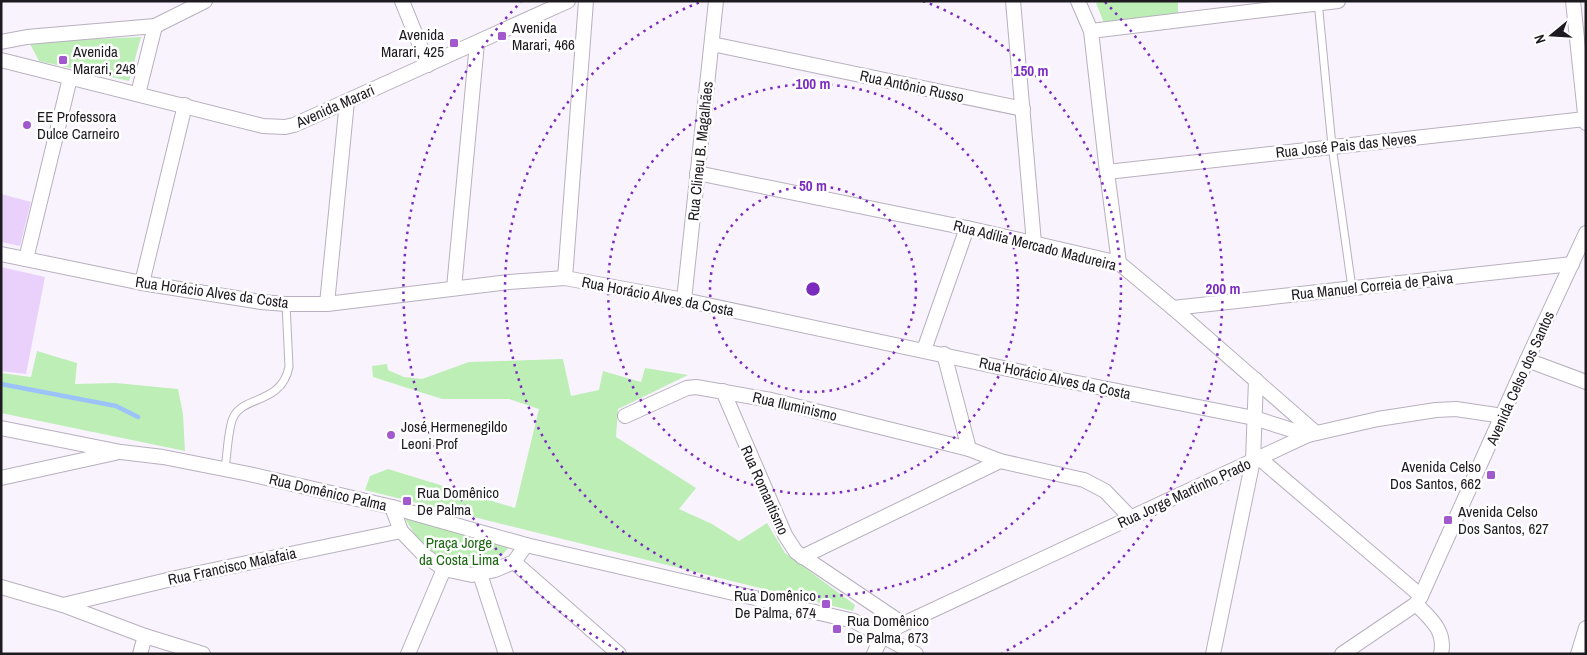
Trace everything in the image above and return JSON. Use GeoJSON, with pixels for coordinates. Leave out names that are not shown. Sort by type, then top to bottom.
{"type":"FeatureCollection","features":[{"type":"Feature","properties":{"kind":"street"},"geometry":{"type":"LineString","coordinates":[[1,42],[27,37],[155,26],[205,1]]}},
{"type":"Feature","properties":{"kind":"street"},"geometry":{"type":"LineString","coordinates":[[402,1],[428,65]]}},
{"type":"Feature","properties":{"kind":"street","name":"Avenida Marari"},"geometry":{"type":"LineString","coordinates":[[1,60],[263,126],[285,127],[294,125],[568,1]]}},
{"type":"Feature","properties":{"kind":"street"},"geometry":{"type":"LineString","coordinates":[[566,278],[586,1]]}},
{"type":"Feature","properties":{"kind":"street","name":"Rua Clineu B. Magalhães"},"geometry":{"type":"LineString","coordinates":[[684,300],[716,1]]}},
{"type":"Feature","properties":{"kind":"street"},"geometry":{"type":"LineString","coordinates":[[1013,1],[1034,243]]}},
{"type":"Feature","properties":{"kind":"street"},"geometry":{"type":"LineString","coordinates":[[1078,1],[1091,30],[1106,172],[1119,263]]}},
{"type":"Feature","properties":{"kind":"street"},"geometry":{"type":"LineString","coordinates":[[1091,30],[1338,1]]}},
{"type":"Feature","properties":{"kind":"street"},"geometry":{"type":"LineString","coordinates":[[1573,1],[1585,121]]}},
{"type":"Feature","properties":{"kind":"street"},"geometry":{"type":"LineString","coordinates":[[138,94],[155,26]]}},
{"type":"Feature","properties":{"kind":"street"},"geometry":{"type":"LineString","coordinates":[[454,288],[477,42]]}},
{"type":"Feature","properties":{"kind":"street","name":"Rua Antônio Russo"},"geometry":{"type":"LineString","coordinates":[[712,44],[1023,109]]}},
{"type":"Feature","properties":{"kind":"street"},"geometry":{"type":"LineString","coordinates":[[26,259],[70,78]]}},
{"type":"Feature","properties":{"kind":"street"},"geometry":{"type":"LineString","coordinates":[[327,304],[347,101]]}},
{"type":"Feature","properties":{"kind":"street"},"geometry":{"type":"LineString","coordinates":[[142,283],[185,105]]}},
{"type":"Feature","properties":{"kind":"street","name":"Rua José Pais das Neves"},"geometry":{"type":"LineString","coordinates":[[1106,172],[1332,146],[1585,121]]}},
{"type":"Feature","properties":{"kind":"street","name":"Rua Adília Mercado Madureira"},"geometry":{"type":"LineString","coordinates":[[697,173],[967,228],[1119,263],[1256,380],[1312,434]]}},
{"type":"Feature","properties":{"kind":"street"},"geometry":{"type":"LineString","coordinates":[[924,350],[967,228]]}},
{"type":"Feature","properties":{"kind":"street","name":"Avenida Celso dos Santos"},"geometry":{"type":"LineString","coordinates":[[1419,600],[1586,233]]}},
{"type":"Feature","properties":{"kind":"street","name":"Rua Horácio Alves da Costa"},"geometry":{"type":"LineString","coordinates":[[1,254],[142,283],[261,302],[286,304],[327,304],[454,288],[566,278],[684,300],[1022,372],[1254,418],[1312,434]]}},
{"type":"Feature","properties":{"kind":"street","name":"Rua Manuel Correia de Paiva"},"geometry":{"type":"LineString","coordinates":[[1173,308],[1572,264]]}},
{"type":"Feature","properties":{"kind":"street"},"geometry":{"type":"LineString","coordinates":[[944,354],[969,449]]}},
{"type":"Feature","properties":{"kind":"street"},"geometry":{"type":"LineString","coordinates":[[1527,360],[1586,382]]}},
{"type":"Feature","properties":{"kind":"street"},"geometry":{"type":"LineString","coordinates":[[1213,654],[1256,459],[1254,418],[1256,380]]}},
{"type":"Feature","properties":{"kind":"street","name":"Rua Iluminismo"},"geometry":{"type":"LineString","coordinates":[[625,416],[687,388],[696,387],[822,411],[969,449],[1000,461],[1084,480],[1105,491],[1131,518]]}},
{"type":"Feature","properties":{"kind":"street","name":"Rua Romantismo"},"geometry":{"type":"LineString","coordinates":[[722,391],[785,535],[796,552],[903,624]]}},
{"type":"Feature","properties":{"kind":"street","name":"Rua Jorge Martinho Prado"},"geometry":{"type":"LineString","coordinates":[[882,635],[1312,434],[1378,419],[1436,410],[1456,409],[1502,416]]}},
{"type":"Feature","properties":{"kind":"street","name":"Rua Domênico Palma"},"geometry":{"type":"LineString","coordinates":[[1,428],[121,452],[163,457],[225,469],[392,507],[526,545],[854,621],[882,635]]}},
{"type":"Feature","properties":{"kind":"street"},"geometry":{"type":"LineString","coordinates":[[1,478],[121,452]]}},
{"type":"Feature","properties":{"kind":"street"},"geometry":{"type":"LineString","coordinates":[[1256,459],[1419,600],[1442,636],[1441,654]]}},
{"type":"Feature","properties":{"kind":"street"},"geometry":{"type":"LineString","coordinates":[[802,557],[1000,461]]}},
{"type":"Feature","properties":{"kind":"street"},"geometry":{"type":"LineString","coordinates":[[392,507],[401,531],[424,554],[444,569],[463,574],[480,574],[501,568],[514,562],[526,545]]}},
{"type":"Feature","properties":{"kind":"street","name":"Rua Francisco Malafaia"},"geometry":{"type":"LineString","coordinates":[[63,604],[180,577],[401,531]]}},
{"type":"Feature","properties":{"kind":"street"},"geometry":{"type":"LineString","coordinates":[[514,562],[619,654]]}},
{"type":"Feature","properties":{"kind":"street"},"geometry":{"type":"LineString","coordinates":[[408,654],[444,569]]}},
{"type":"Feature","properties":{"kind":"street"},"geometry":{"type":"LineString","coordinates":[[480,574],[506,654]]}},
{"type":"Feature","properties":{"kind":"street"},"geometry":{"type":"LineString","coordinates":[[1,588],[63,604],[146,636],[203,654]]}},
{"type":"Feature","properties":{"kind":"street"},"geometry":{"type":"LineString","coordinates":[[1342,654],[1419,600]]}},
{"type":"Feature","properties":{"kind":"street"},"geometry":{"type":"LineString","coordinates":[[1578,654],[1586,628]]}},
{"type":"Feature","properties":{"kind":"street"},"geometry":{"type":"LineString","coordinates":[[874,654],[882,635],[916,654]]}},
{"type":"Feature","properties":{"kind":"street"},"geometry":{"type":"LineString","coordinates":[[140,654],[146,636]]}},
{"type":"Feature","properties":{"kind":"lane"},"geometry":{"type":"LineString","coordinates":[[1319,2],[1332,146],[1352,288]]}},
{"type":"Feature","properties":{"kind":"lane"},"geometry":{"type":"LineString","coordinates":[[225,469],[233,417],[240,409],[279,388],[287,374],[289,367],[286,304]]}},
{"type":"Feature","properties":{"kind":"green space"},"geometry":{"type":"Polygon","coordinates":[[[1102,1],[1178,1],[1178,24],[1108,33],[1096,3],[1102,1]]]}},
{"type":"Feature","properties":{"kind":"green space"},"geometry":{"type":"Polygon","coordinates":[[[141,37],[129,81],[39,61],[29,42],[141,37]]]}},
{"type":"Feature","properties":{"kind":"green space"},"geometry":{"type":"Polygon","coordinates":[[[37,351],[77,363],[75,384],[116,383],[178,389],[183,414],[185,451],[1,413],[1,373],[31,377],[37,351]]]}},
{"type":"Feature","properties":{"kind":"green space"},"geometry":{"type":"Polygon","coordinates":[[[563,359],[571,396],[599,390],[603,371],[641,382],[645,368],[688,375],[618,409],[616,437],[696,488],[679,509],[712,524],[739,541],[767,523],[785,553],[855,605],[853,611],[365,490],[370,476],[388,469],[515,508],[539,409],[509,399],[442,399],[373,377],[372,366],[387,364],[388,370],[404,377],[422,379],[469,362],[563,359]]]}},
{"type":"Feature","properties":{"kind":"green space","name":"Praça Jorge da Costa Lima"},"geometry":{"type":"Polygon","coordinates":[[[404,517],[509,547],[497,561],[486,567],[472,569],[447,564],[431,554],[417,538],[404,517]]]}},
{"type":"Feature","properties":{"kind":"building"},"geometry":{"type":"Polygon","coordinates":[[[1,194],[31,202],[20,246],[1,242],[1,194]]]}},
{"type":"Feature","properties":{"kind":"building"},"geometry":{"type":"Polygon","coordinates":[[[1,267],[45,277],[26,374],[1,371],[1,267]]]}},
{"type":"Feature","properties":{"kind":"waterway"},"geometry":{"type":"LineString","coordinates":[[1,384],[116,406],[138,417]]}},
{"type":"Feature","properties":{"kind":"place","name":"Avenida Marari, 466"},"geometry":{"type":"Point","coordinates":[502,36]}},
{"type":"Feature","properties":{"kind":"place","name":"Avenida Marari, 425"},"geometry":{"type":"Point","coordinates":[454,43]}},
{"type":"Feature","properties":{"kind":"place","name":"Avenida Marari, 248"},"geometry":{"type":"Point","coordinates":[63,60]}},
{"type":"Feature","properties":{"kind":"place","name":"EE Professora Dulce Carneiro"},"geometry":{"type":"Point","coordinates":[27,125]}},
{"type":"Feature","properties":{"kind":"place","name":"José Hermenegildo Leoni Prof"},"geometry":{"type":"Point","coordinates":[391,435]}},
{"type":"Feature","properties":{"kind":"place","name":"Avenida Celso Dos Santos, 662"},"geometry":{"type":"Point","coordinates":[1491,475]}},
{"type":"Feature","properties":{"kind":"place","name":"Rua Domênico De Palma"},"geometry":{"type":"Point","coordinates":[407,501]}},
{"type":"Feature","properties":{"kind":"place","name":"Avenida Celso Dos Santos, 627"},"geometry":{"type":"Point","coordinates":[1448,520]}},
{"type":"Feature","properties":{"kind":"place","name":"Rua Domênico De Palma, 674"},"geometry":{"type":"Point","coordinates":[826,604]}},
{"type":"Feature","properties":{"kind":"place","name":"Rua Domênico De Palma, 673"},"geometry":{"type":"Point","coordinates":[837,629]}}]}
